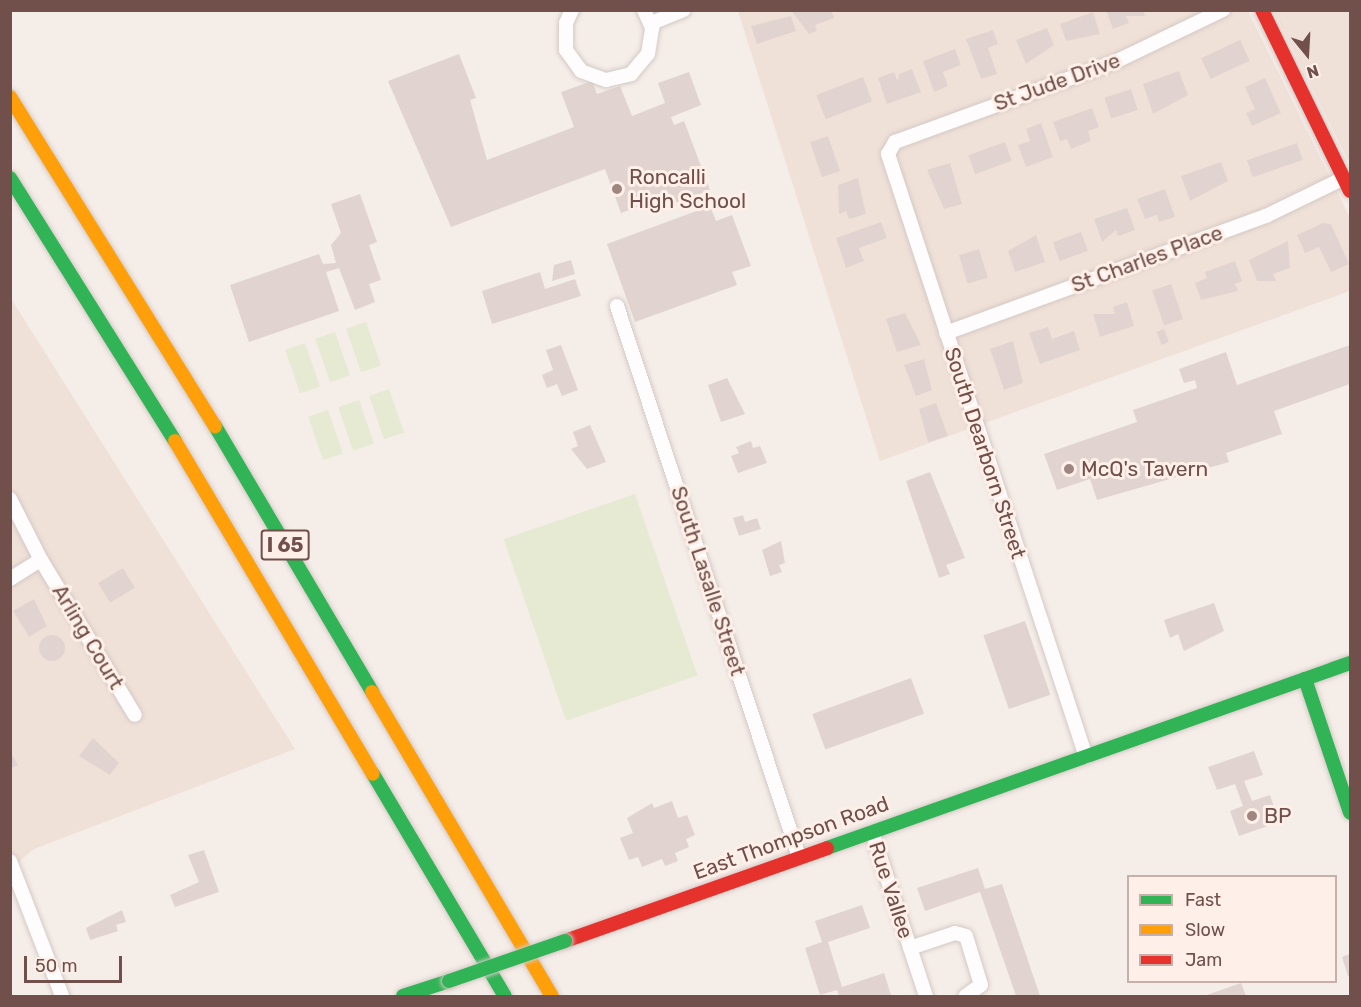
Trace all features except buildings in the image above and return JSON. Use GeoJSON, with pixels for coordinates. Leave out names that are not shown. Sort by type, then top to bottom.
{"type":"FeatureCollection","features":[{"type":"Feature","properties":{"kind":"main road"},"geometry":{"type":"LineString","coordinates":[[1262,10],[1350,191]]}},
{"type":"Feature","properties":{"kind":"main road","name":"I 65"},"geometry":{"type":"LineString","coordinates":[[10,98],[200,401],[552,996]]}},
{"type":"Feature","properties":{"kind":"main road","name":"I 65"},"geometry":{"type":"LineString","coordinates":[[10,178],[164,422],[505,996]]}},
{"type":"Feature","properties":{"kind":"main road"},"geometry":{"type":"LineString","coordinates":[[1350,663],[1305,679],[1350,813]]}},
{"type":"Feature","properties":{"kind":"main road","name":"East Thompson Road"},"geometry":{"type":"LineString","coordinates":[[403,996],[1305,679]]}},
{"type":"Feature","properties":{"kind":"street"},"geometry":{"type":"LineString","coordinates":[[572,10],[566,23],[566,50],[593,78],[619,79],[641,65],[654,22],[684,10]]}},
{"type":"Feature","properties":{"kind":"street"},"geometry":{"type":"LineString","coordinates":[[644,10],[652,28]]}},
{"type":"Feature","properties":{"kind":"street","name":"St Jude Drive"},"geometry":{"type":"LineString","coordinates":[[889,149],[895,142],[1126,57],[1223,10]]}},
{"type":"Feature","properties":{"kind":"street","name":"South Dearborn Street"},"geometry":{"type":"LineString","coordinates":[[889,149],[946,333],[1086,757]]}},
{"type":"Feature","properties":{"kind":"street","name":"St Charles Place"},"geometry":{"type":"LineString","coordinates":[[946,333],[1266,216],[1344,178]]}},
{"type":"Feature","properties":{"kind":"street","name":"South Lasalle Street"},"geometry":{"type":"LineString","coordinates":[[617,306],[799,857]]}},
{"type":"Feature","properties":{"kind":"street","name":"Arling Court"},"geometry":{"type":"LineString","coordinates":[[10,499],[41,560],[135,715]]}},
{"type":"Feature","properties":{"kind":"street"},"geometry":{"type":"LineString","coordinates":[[10,579],[41,560]]}},
{"type":"Feature","properties":{"kind":"street","name":"Rue Vallee"},"geometry":{"type":"LineString","coordinates":[[872,832],[926,996]]}},
{"type":"Feature","properties":{"kind":"street"},"geometry":{"type":"LineString","coordinates":[[10,861],[62,996]]}},
{"type":"Feature","properties":{"kind":"street","name":"Rue Vallee"},"geometry":{"type":"LineString","coordinates":[[910,948],[955,933],[966,936],[981,985],[965,996]]}},
{"type":"Feature","properties":{"kind":"shaded area"},"geometry":{"type":"Polygon","coordinates":[[[738,11],[1248,11],[1350,218],[1350,291],[880,461],[738,11]]]}},
{"type":"Feature","properties":{"kind":"shaded area"},"geometry":{"type":"Polygon","coordinates":[[[1274,11],[1350,11],[1350,164],[1274,11]]]}},
{"type":"Feature","properties":{"kind":"shaded area"},"geometry":{"type":"Polygon","coordinates":[[[10,297],[295,749],[34,849],[11,868],[10,297]]]}},
{"type":"Feature","properties":{"kind":"green space"},"geometry":{"type":"Polygon","coordinates":[[[366,322],[381,365],[361,372],[346,329],[366,322]]]}},
{"type":"Feature","properties":{"kind":"green space"},"geometry":{"type":"Polygon","coordinates":[[[335,332],[350,375],[330,382],[315,339],[335,332]]]}},
{"type":"Feature","properties":{"kind":"green space"},"geometry":{"type":"Polygon","coordinates":[[[305,343],[320,386],[300,393],[285,350],[305,343]]]}},
{"type":"Feature","properties":{"kind":"green space"},"geometry":{"type":"Polygon","coordinates":[[[389,389],[404,432],[384,439],[369,396],[389,389]]]}},
{"type":"Feature","properties":{"kind":"green space"},"geometry":{"type":"Polygon","coordinates":[[[359,400],[374,443],[353,451],[338,407],[359,400]]]}},
{"type":"Feature","properties":{"kind":"green space"},"geometry":{"type":"Polygon","coordinates":[[[328,410],[343,453],[323,460],[308,417],[328,410]]]}},
{"type":"Feature","properties":{"kind":"green space"},"geometry":{"type":"Polygon","coordinates":[[[635,494],[698,676],[566,721],[504,539],[635,494]]]}},
{"type":"Feature","properties":{"kind":"traffic: fast"},"geometry":{"type":"LineString","coordinates":[[10,178],[175,441]]}},
{"type":"Feature","properties":{"kind":"traffic: fast"},"geometry":{"type":"LineString","coordinates":[[215,426],[372,692]]}},
{"type":"Feature","properties":{"kind":"traffic: fast"},"geometry":{"type":"LineString","coordinates":[[827,848],[1350,663]]}},
{"type":"Feature","properties":{"kind":"traffic: fast"},"geometry":{"type":"LineString","coordinates":[[1305,679],[1350,813]]}},
{"type":"Feature","properties":{"kind":"traffic: fast"},"geometry":{"type":"LineString","coordinates":[[373,774],[505,996]]}},
{"type":"Feature","properties":{"kind":"traffic: fast"},"geometry":{"type":"LineString","coordinates":[[449,981],[565,941]]}},
{"type":"Feature","properties":{"kind":"traffic: fast"},"geometry":{"type":"LineString","coordinates":[[403,996],[449,981]]}},
{"type":"Feature","properties":{"kind":"traffic: slow"},"geometry":{"type":"LineString","coordinates":[[10,97],[215,426]]}},
{"type":"Feature","properties":{"kind":"traffic: slow"},"geometry":{"type":"LineString","coordinates":[[175,441],[373,774]]}},
{"type":"Feature","properties":{"kind":"traffic: slow"},"geometry":{"type":"LineString","coordinates":[[372,692],[552,996]]}},
{"type":"Feature","properties":{"kind":"traffic: jam"},"geometry":{"type":"LineString","coordinates":[[1262,10],[1350,191]]}},
{"type":"Feature","properties":{"kind":"traffic: jam"},"geometry":{"type":"LineString","coordinates":[[565,941],[827,848]]}},
{"type":"Feature","properties":{"kind":"place","name":"Roncalli High School"},"geometry":{"type":"Point","coordinates":[617,189]}},
{"type":"Feature","properties":{"kind":"place","name":"McQ's Tavern"},"geometry":{"type":"Point","coordinates":[1069,469]}},
{"type":"Feature","properties":{"kind":"place","name":"BP"},"geometry":{"type":"Point","coordinates":[1252,816]}}]}
